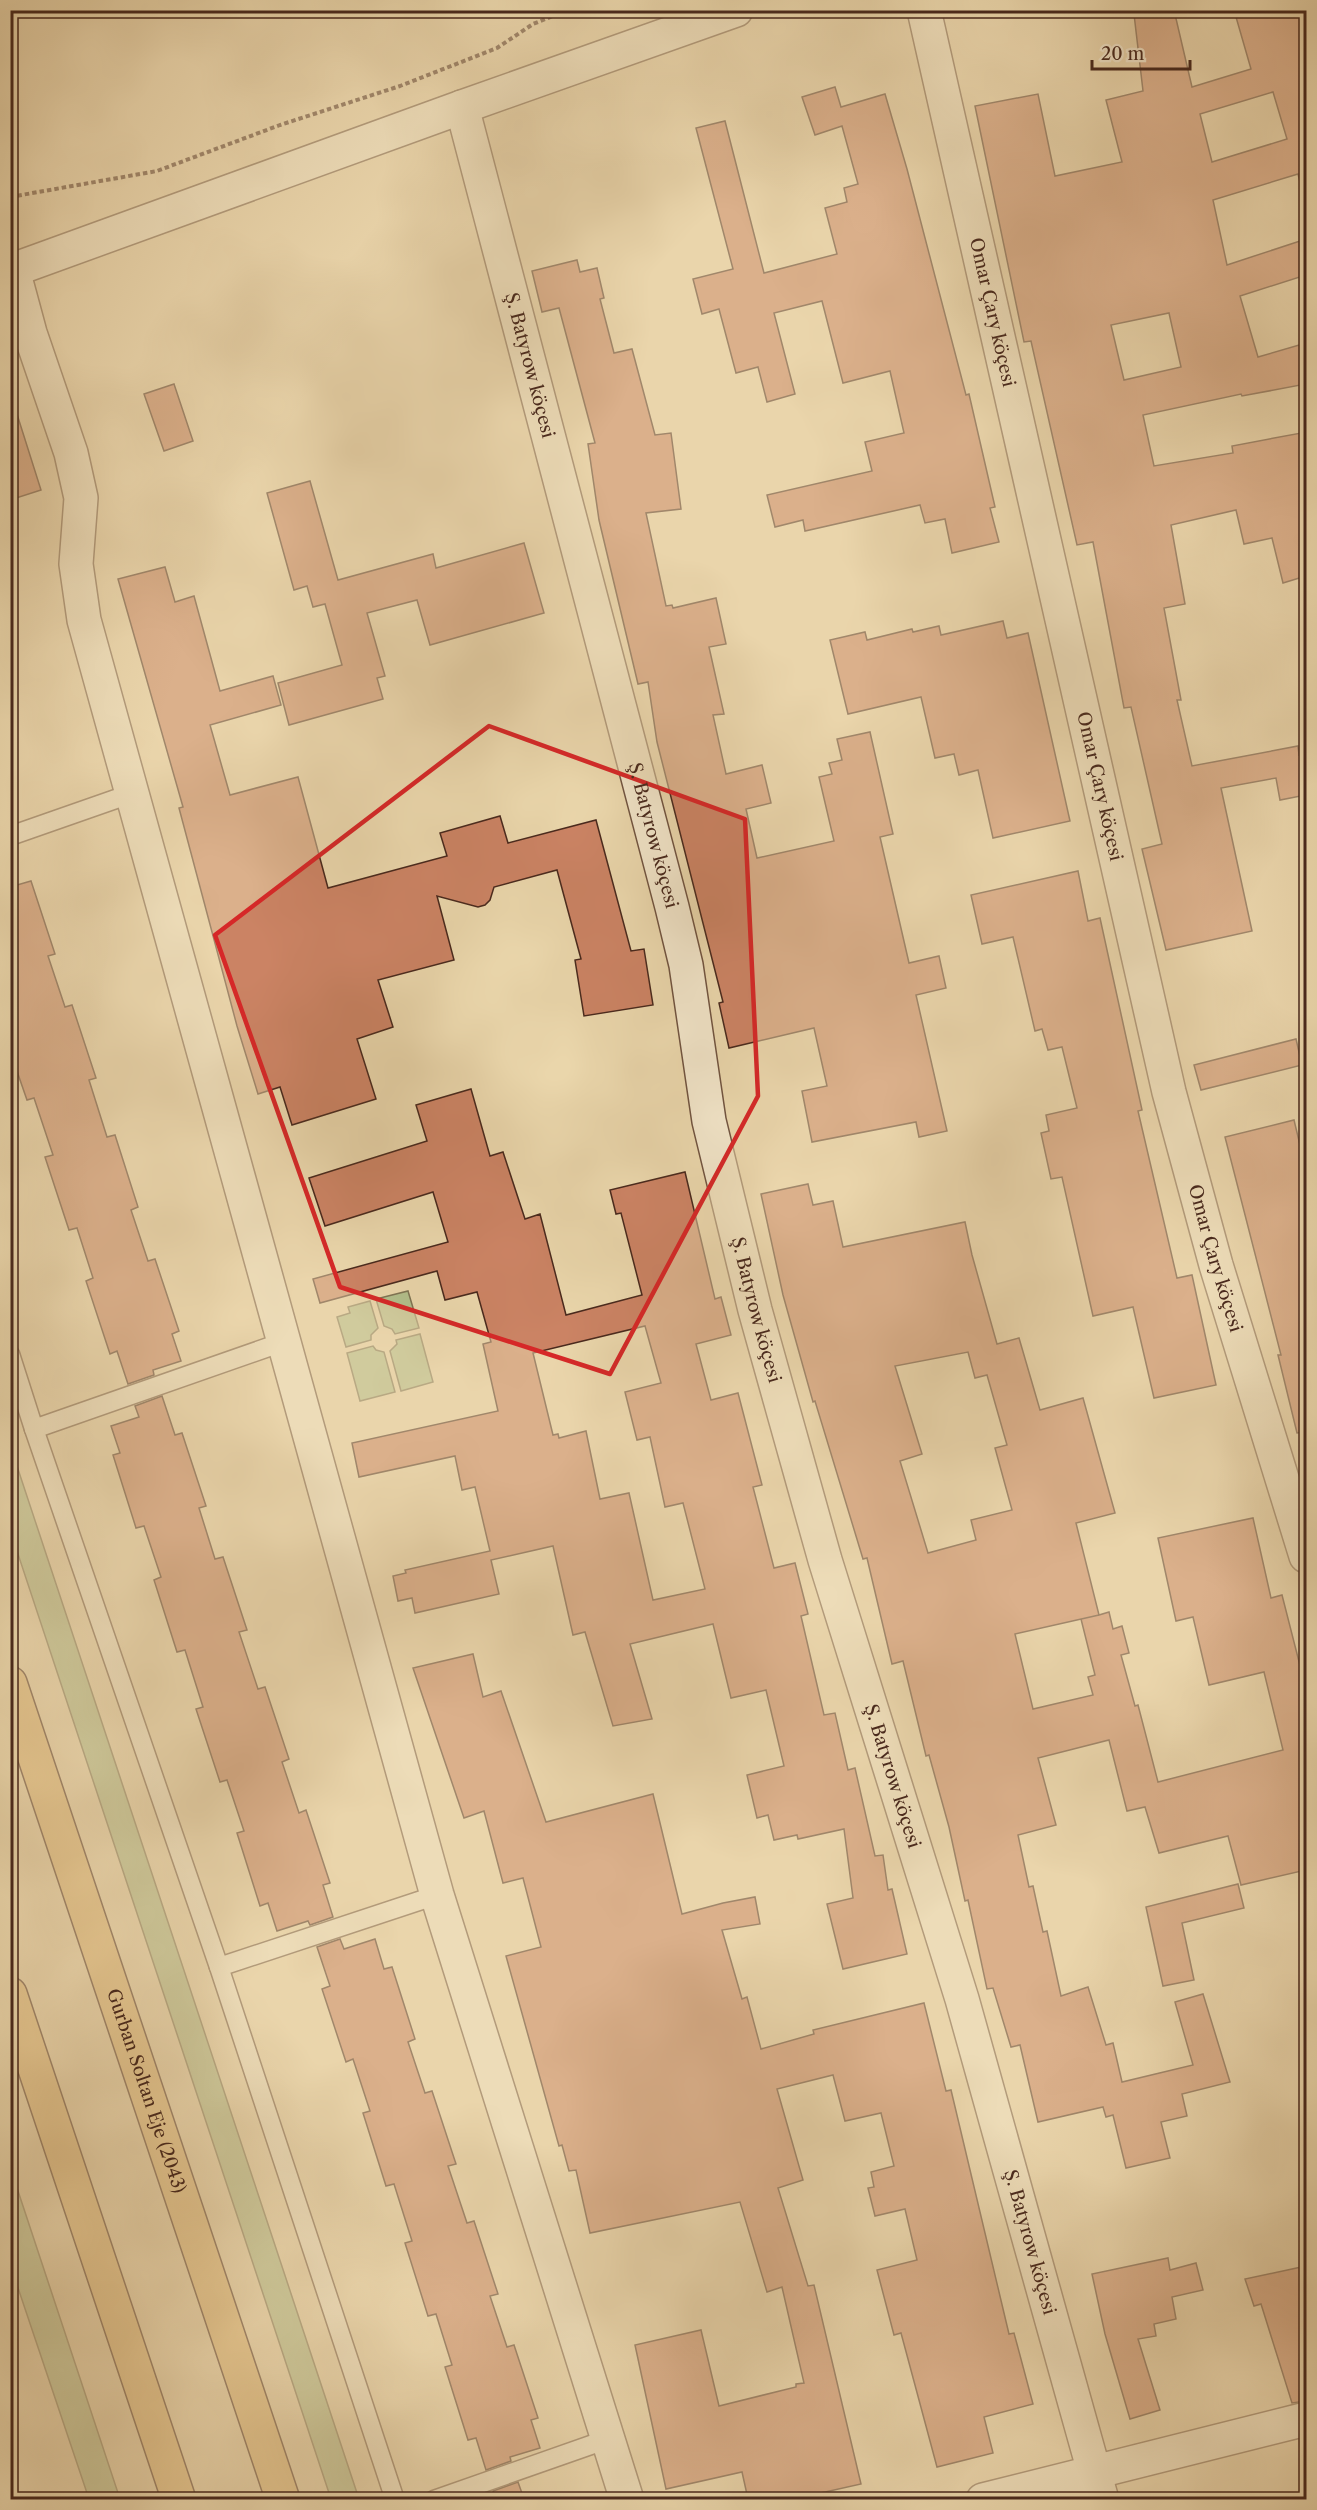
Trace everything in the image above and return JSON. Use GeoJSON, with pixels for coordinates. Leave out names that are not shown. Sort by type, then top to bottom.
{"type":"FeatureCollection","features":[{"type":"Feature","properties":{"kind":"highway","name":"Gurban Soltan Eje (2043)"},"geometry":{"type":"LineString","coordinates":[[10,1683],[283,2499]]}},
{"type":"Feature","properties":{"kind":"highway"},"geometry":{"type":"LineString","coordinates":[[10,1994],[179,2499]]}},
{"type":"Feature","properties":{"kind":"highway"},"geometry":{"type":"LineString","coordinates":[[10,2027],[37,2075]]}},
{"type":"Feature","properties":{"kind":"street"},"geometry":{"type":"LineString","coordinates":[[627,2499],[437,1895],[283,1342],[84,620],[76,564],[81,498],[71,453],[11,270],[736,10]]}},
{"type":"Feature","properties":{"kind":"street","name":"Omar Çary köçesi"},"geometry":{"type":"LineString","coordinates":[[924,10],[1169,1092],[1216,1265],[1306,1556]]}},
{"type":"Feature","properties":{"kind":"street","name":"Ş. Batyrow köçesi"},"geometry":{"type":"LineString","coordinates":[[462,107],[686,965],[709,1121],[755,1311],[825,1560],[962,1999],[1098,2486]]}},
{"type":"Feature","properties":{"kind":"street"},"geometry":{"type":"LineString","coordinates":[[983,2499],[1098,2486],[1306,2420]]}},
{"type":"Feature","properties":{"kind":"lane"},"geometry":{"type":"LineString","coordinates":[[10,836],[133,793]]}},
{"type":"Feature","properties":{"kind":"lane"},"geometry":{"type":"LineString","coordinates":[[34,1429],[283,1342]]}},
{"type":"Feature","properties":{"kind":"lane"},"geometry":{"type":"LineString","coordinates":[[10,1354],[219,1967],[394,2499]]}},
{"type":"Feature","properties":{"kind":"lane"},"geometry":{"type":"LineString","coordinates":[[219,1967],[437,1895]]}},
{"type":"Feature","properties":{"kind":"lane"},"geometry":{"type":"LineString","coordinates":[[434,2499],[608,2439]]}},
{"type":"Feature","properties":{"kind":"path"},"geometry":{"type":"LineString","coordinates":[[10,197],[157,171],[497,48],[533,24],[568,10]]}},
{"type":"Feature","properties":{"kind":"highlighted area"},"geometry":{"type":"Polygon","coordinates":[[[489,726],[745,819],[758,1096],[610,1374],[340,1287],[215,935],[489,726]]]}},
{"type":"Feature","properties":{"kind":"green space"},"geometry":{"type":"Polygon","coordinates":[[[408,1291],[419,1328],[395,1334],[392,1329],[384,1326],[376,1299],[408,1291]]]}},
{"type":"Feature","properties":{"kind":"green space"},"geometry":{"type":"Polygon","coordinates":[[[370,1301],[378,1328],[371,1335],[371,1340],[346,1347],[337,1317],[350,1313],[348,1307],[370,1301]]]}},
{"type":"Feature","properties":{"kind":"green space"},"geometry":{"type":"Polygon","coordinates":[[[420,1334],[433,1382],[401,1391],[390,1351],[397,1344],[396,1340],[420,1334]]]}},
{"type":"Feature","properties":{"kind":"green space"},"geometry":{"type":"Polygon","coordinates":[[[373,1346],[376,1350],[384,1352],[395,1392],[360,1401],[347,1353],[373,1346]]]}},
{"type":"Feature","properties":{"kind":"green space"},"geometry":{"type":"Polygon","coordinates":[[[11,1448],[359,2499],[331,2499],[11,1533],[11,1448]]]}},
{"type":"Feature","properties":{"kind":"green space"},"geometry":{"type":"Polygon","coordinates":[[[10,2178],[16,2185],[120,2499],[89,2499],[11,2267],[10,2178]]]}},
{"type":"Feature","properties":{"kind":"building"},"geometry":{"type":"Polygon","coordinates":[[[1150,10],[1174,10],[1192,87],[1251,69],[1236,17],[1258,10],[1306,10],[1306,181],[1300,182],[1298,174],[1213,200],[1227,265],[1306,239],[1306,275],[1240,296],[1258,357],[1306,343],[1306,384],[1242,396],[1241,394],[1143,415],[1154,466],[1233,453],[1232,446],[1301,433],[1306,455],[1306,576],[1283,583],[1272,538],[1244,544],[1236,510],[1171,525],[1185,604],[1164,608],[1181,700],[1177,700],[1192,766],[1298,746],[1299,755],[1306,753],[1306,795],[1280,800],[1276,778],[1221,788],[1252,931],[1166,950],[1142,849],[1162,844],[1131,707],[1124,708],[1093,542],[1077,545],[1031,341],[1024,342],[975,106],[1038,94],[1055,176],[1122,162],[1106,100],[1143,91],[1134,14],[1150,10]],[[1273,92],[1200,114],[1212,162],[1287,139],[1273,92]],[[1169,313],[1111,325],[1124,380],[1181,367],[1169,313]]]}},
{"type":"Feature","properties":{"kind":"building"},"geometry":{"type":"Polygon","coordinates":[[[835,87],[841,107],[885,94],[966,395],[969,394],[995,507],[990,508],[999,542],[952,553],[945,519],[925,523],[920,505],[805,531],[803,520],[775,527],[767,495],[872,471],[865,442],[904,433],[890,371],[843,383],[822,301],[774,313],[795,394],[767,402],[758,367],[736,373],[719,309],[702,314],[693,279],[733,269],[696,128],[725,121],[764,273],[837,254],[825,208],[847,202],[844,188],[858,184],[842,126],[815,135],[802,97],[835,87]]]}},
{"type":"Feature","properties":{"kind":"building"},"geometry":{"type":"Polygon","coordinates":[[[577,260],[580,272],[597,268],[604,298],[600,299],[614,353],[632,349],[655,435],[671,433],[681,509],[646,513],[666,606],[672,605],[673,608],[716,598],[726,644],[709,647],[724,714],[713,715],[726,774],[762,765],[771,803],[746,809],[757,858],[834,841],[819,777],[832,774],[829,763],[842,760],[837,739],[870,732],[893,834],[880,837],[909,963],[939,956],[946,988],[916,995],[947,1131],[919,1137],[916,1122],[812,1142],[802,1091],[827,1086],[814,1028],[729,1048],[719,1003],[723,1002],[657,742],[648,682],[638,684],[599,520],[588,444],[595,443],[559,308],[542,312],[532,271],[577,260]]]}},
{"type":"Feature","properties":{"kind":"building"},"geometry":{"type":"Polygon","coordinates":[[[174,384],[193,441],[164,451],[144,394],[174,384]]]}},
{"type":"Feature","properties":{"kind":"building"},"geometry":{"type":"Polygon","coordinates":[[[16,411],[41,490],[10,500],[10,412],[16,411]]]}},
{"type":"Feature","properties":{"kind":"building"},"geometry":{"type":"Polygon","coordinates":[[[310,481],[338,580],[433,554],[436,568],[524,543],[544,613],[430,645],[417,600],[367,613],[385,676],[377,678],[383,699],[289,725],[278,683],[342,665],[325,604],[313,607],[307,586],[294,590],[267,493],[310,481]]]}},
{"type":"Feature","properties":{"kind":"building"},"geometry":{"type":"Polygon","coordinates":[[[165,567],[175,602],[194,596],[220,691],[273,676],[281,705],[210,725],[230,795],[298,777],[328,888],[447,856],[440,833],[500,816],[508,843],[596,820],[631,951],[644,949],[653,1005],[584,1016],[575,960],[581,959],[557,870],[494,887],[490,900],[478,907],[437,896],[454,960],[378,980],[393,1027],[357,1039],[376,1099],[292,1125],[280,1087],[258,1094],[237,1026],[179,808],[183,807],[118,579],[165,567]]]}},
{"type":"Feature","properties":{"kind":"building"},"geometry":{"type":"Polygon","coordinates":[[[1003,621],[1007,638],[1028,633],[1070,821],[993,838],[978,770],[959,775],[954,754],[935,758],[921,697],[848,714],[830,640],[865,632],[867,640],[912,629],[913,632],[939,626],[941,635],[1003,621]]]}},
{"type":"Feature","properties":{"kind":"building"},"geometry":{"type":"Polygon","coordinates":[[[1078,871],[1088,921],[1100,918],[1142,1110],[1138,1111],[1177,1278],[1192,1275],[1216,1385],[1154,1398],[1133,1307],[1093,1316],[1062,1177],[1051,1179],[1041,1133],[1049,1131],[1046,1115],[1077,1108],[1062,1047],[1048,1050],[1042,1029],[1035,1031],[1013,937],[982,944],[971,895],[1078,871]]]}},
{"type":"Feature","properties":{"kind":"building"},"geometry":{"type":"Polygon","coordinates":[[[31,881],[55,954],[48,956],[65,1007],[72,1005],[96,1078],[89,1080],[107,1137],[115,1135],[138,1207],[131,1210],[148,1261],[155,1259],[179,1331],[172,1334],[181,1361],[153,1370],[154,1375],[128,1384],[117,1351],[110,1354],[86,1281],[93,1278],[77,1228],[69,1230],[45,1157],[53,1155],[34,1098],[27,1100],[10,1051],[10,887],[31,881]]]}},
{"type":"Feature","properties":{"kind":"building"},"geometry":{"type":"Polygon","coordinates":[[[1296,1039],[1302,1065],[1201,1090],[1194,1065],[1296,1039]]]}},
{"type":"Feature","properties":{"kind":"building"},"geometry":{"type":"Polygon","coordinates":[[[471,1089],[490,1156],[503,1152],[525,1219],[540,1214],[566,1315],[642,1295],[621,1213],[616,1214],[610,1190],[685,1172],[715,1299],[721,1297],[731,1335],[696,1344],[711,1400],[738,1393],[762,1485],[753,1487],[774,1568],[795,1563],[808,1614],[801,1616],[824,1715],[835,1713],[848,1770],[855,1768],[875,1856],[883,1855],[888,1890],[892,1889],[907,1954],[843,1969],[827,1904],[853,1898],[844,1829],[798,1839],[797,1835],[774,1840],[768,1815],[757,1818],[747,1775],[784,1766],[766,1690],[731,1698],[713,1624],[630,1644],[652,1719],[613,1726],[585,1632],[573,1635],[553,1546],[491,1560],[499,1594],[415,1613],[412,1598],[398,1601],[393,1576],[406,1573],[405,1570],[490,1551],[475,1487],[462,1490],[455,1456],[359,1477],[352,1443],[498,1411],[483,1344],[491,1342],[477,1292],[445,1300],[437,1271],[320,1303],[313,1279],[448,1242],[433,1192],[325,1226],[309,1178],[427,1141],[416,1105],[471,1089]],[[645,1326],[533,1353],[553,1435],[558,1434],[559,1438],[586,1431],[600,1499],[629,1493],[653,1600],[705,1589],[683,1503],[665,1507],[650,1437],[637,1440],[625,1392],[661,1383],[645,1326]]]}},
{"type":"Feature","properties":{"kind":"building"},"geometry":{"type":"Polygon","coordinates":[[[1294,1120],[1306,1170],[1306,1432],[1297,1433],[1278,1355],[1281,1355],[1225,1137],[1294,1120]]]}},
{"type":"Feature","properties":{"kind":"building"},"geometry":{"type":"Polygon","coordinates":[[[808,1184],[813,1205],[833,1201],[843,1247],[965,1222],[997,1344],[1019,1338],[1040,1410],[1083,1398],[1115,1513],[1076,1523],[1099,1615],[1109,1612],[1113,1629],[1122,1626],[1129,1653],[1121,1655],[1135,1706],[1138,1705],[1158,1782],[1283,1750],[1264,1672],[1209,1685],[1193,1617],[1176,1621],[1158,1538],[1253,1518],[1271,1598],[1282,1595],[1306,1689],[1306,1870],[1241,1885],[1228,1836],[1159,1853],[1145,1807],[1127,1811],[1109,1740],[1038,1758],[1056,1825],[1018,1835],[1029,1887],[1033,1886],[1043,1932],[1047,1931],[1061,1996],[1088,1987],[1106,2045],[1113,2043],[1122,2082],[1193,2065],[1175,2002],[1203,1994],[1230,2082],[1182,2094],[1187,2116],[1161,2122],[1170,2158],[1126,2168],[1113,2115],[1106,2117],[1103,2107],[1038,2122],[1020,2045],[1011,2047],[993,1988],[987,1989],[968,1900],[965,1901],[949,1827],[929,1755],[926,1756],[903,1661],[892,1664],[867,1558],[863,1559],[815,1401],[813,1402],[783,1295],[761,1194],[808,1184]],[[968,1352],[895,1366],[922,1454],[900,1461],[928,1553],[976,1540],[971,1520],[1012,1510],[995,1448],[1007,1445],[987,1375],[975,1378],[968,1352]],[[1081,1619],[1015,1634],[1033,1709],[1093,1695],[1088,1677],[1095,1675],[1081,1619]]]}},
{"type":"Feature","properties":{"kind":"building"},"geometry":{"type":"Polygon","coordinates":[[[162,1396],[175,1435],[182,1433],[206,1506],[199,1508],[215,1559],[223,1557],[247,1630],[239,1632],[258,1689],[265,1687],[289,1759],[282,1762],[299,1813],[306,1810],[330,1883],[323,1885],[333,1917],[310,1925],[308,1921],[277,1931],[268,1903],[260,1906],[237,1833],[244,1831],[227,1780],[220,1782],[196,1709],[203,1707],[185,1650],[177,1652],[154,1580],[161,1577],[144,1526],[136,1528],[113,1455],[120,1453],[111,1426],[139,1417],[135,1406],[162,1396]]]}},
{"type":"Feature","properties":{"kind":"building"},"geometry":{"type":"Polygon","coordinates":[[[473,1654],[483,1697],[501,1691],[546,1822],[653,1794],[682,1914],[755,1897],[760,1924],[722,1930],[742,1999],[747,1997],[761,2049],[814,2034],[813,2030],[924,2003],[946,2091],[951,2090],[1009,2334],[1014,2333],[1033,2404],[984,2417],[993,2453],[937,2467],[901,2333],[894,2335],[877,2270],[917,2260],[905,2209],[875,2216],[868,2188],[874,2187],[871,2172],[894,2166],[881,2113],[845,2121],[833,2075],[777,2089],[803,2180],[778,2188],[808,2286],[814,2285],[861,2484],[794,2499],[748,2499],[742,2472],[666,2489],[635,2345],[701,2330],[719,2406],[796,2387],[796,2384],[804,2383],[782,2287],[767,2292],[740,2202],[590,2233],[576,2170],[569,2171],[562,2145],[559,2146],[506,1956],[541,1947],[523,1878],[503,1883],[484,1811],[464,1818],[413,1668],[473,1654]]]}},
{"type":"Feature","properties":{"kind":"building"},"geometry":{"type":"Polygon","coordinates":[[[1238,1884],[1244,1908],[1182,1923],[1194,1980],[1163,1986],[1146,1907],[1238,1884]]]}},
{"type":"Feature","properties":{"kind":"building"},"geometry":{"type":"Polygon","coordinates":[[[340,1939],[344,1949],[375,1939],[384,1969],[392,1967],[415,2039],[408,2042],[425,2093],[432,2091],[456,2164],[448,2166],[467,2223],[474,2221],[498,2294],[490,2296],[507,2347],[514,2345],[538,2418],[531,2420],[540,2448],[510,2457],[511,2461],[486,2470],[476,2438],[468,2440],[445,2367],[452,2365],[436,2314],[428,2316],[405,2243],[412,2241],[394,2184],[386,2186],[363,2113],[370,2111],[353,2059],[346,2062],[322,1989],[330,1986],[317,1947],[340,1939]]]}},
{"type":"Feature","properties":{"kind":"building"},"geometry":{"type":"Polygon","coordinates":[[[1168,2258],[1170,2270],[1196,2263],[1203,2290],[1172,2297],[1176,2319],[1154,2324],[1156,2336],[1138,2339],[1160,2410],[1130,2419],[1105,2334],[1092,2274],[1168,2258]]]}},
{"type":"Feature","properties":{"kind":"building"},"geometry":{"type":"Polygon","coordinates":[[[1306,2266],[1306,2401],[1292,2403],[1261,2304],[1254,2306],[1245,2279],[1306,2266]]]}},
{"type":"Feature","properties":{"kind":"building"},"geometry":{"type":"Polygon","coordinates":[[[518,2482],[524,2499],[496,2499],[493,2491],[518,2482]]]}}]}
